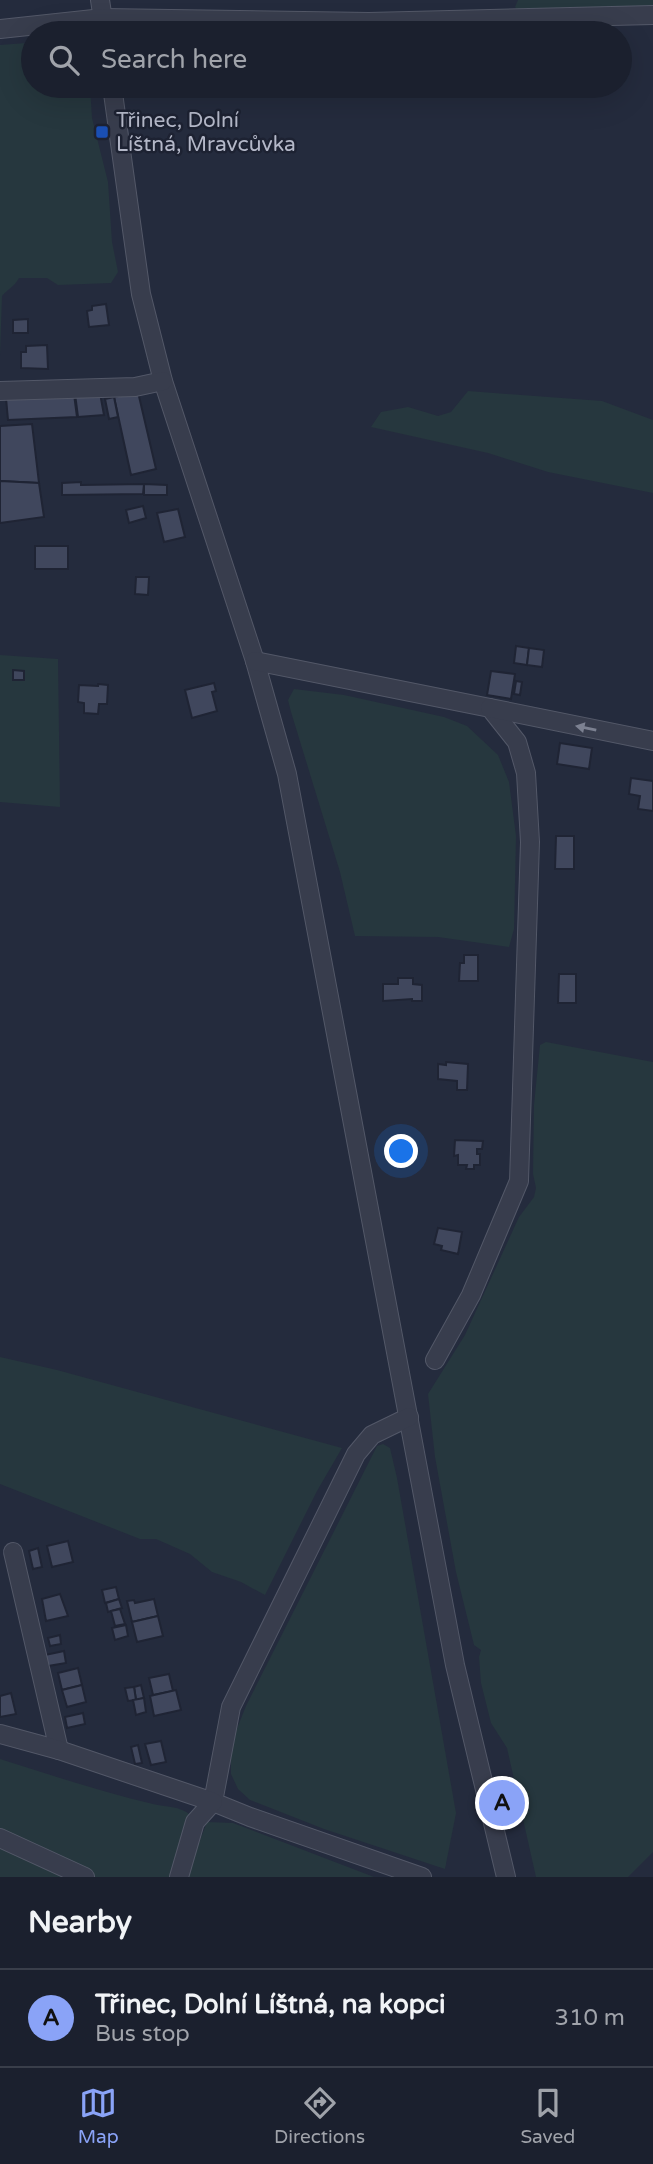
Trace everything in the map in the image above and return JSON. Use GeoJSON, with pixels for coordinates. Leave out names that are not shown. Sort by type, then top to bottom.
{"type":"FeatureCollection","features":[{"type":"Feature","properties":{"kind":"street"},"geometry":{"type":"LineString","coordinates":[[100,0],[103,21]]}},
{"type":"Feature","properties":{"kind":"street"},"geometry":{"type":"LineString","coordinates":[[410,21],[653,15]]}},
{"type":"Feature","properties":{"kind":"street"},"geometry":{"type":"LineString","coordinates":[[0,29],[21,28]]}},
{"type":"Feature","properties":{"kind":"street"},"geometry":{"type":"LineString","coordinates":[[114,98],[141,294],[163,381],[255,661],[287,774],[455,1665],[506,1877]]}},
{"type":"Feature","properties":{"kind":"street"},"geometry":{"type":"LineString","coordinates":[[0,391],[135,387],[163,381]]}},
{"type":"Feature","properties":{"kind":"street"},"geometry":{"type":"LineString","coordinates":[[255,661],[653,741]]}},
{"type":"Feature","properties":{"kind":"street"},"geometry":{"type":"LineString","coordinates":[[435,1360],[471,1295],[519,1181],[530,842],[526,773],[517,742],[490,708]]}},
{"type":"Feature","properties":{"kind":"street"},"geometry":{"type":"LineString","coordinates":[[179,1877],[195,1822],[213,1802],[231,1707],[356,1454],[372,1435],[409,1417]]}},
{"type":"Feature","properties":{"kind":"street"},"geometry":{"type":"LineString","coordinates":[[13,1552],[59,1750]]}},
{"type":"Feature","properties":{"kind":"street"},"geometry":{"type":"LineString","coordinates":[[0,1734],[59,1750],[213,1802],[422,1877]]}},
{"type":"Feature","properties":{"kind":"street"},"geometry":{"type":"LineString","coordinates":[[0,1838],[85,1877]]}},
{"type":"Feature","properties":{"kind":"shaded area"},"geometry":{"type":"Polygon","coordinates":[[[518,0],[653,0],[653,8],[610,7],[534,14],[519,12],[515,7],[518,0]]]}},
{"type":"Feature","properties":{"kind":"shaded area"},"geometry":{"type":"Polygon","coordinates":[[[21,43],[21,98],[91,98],[92,118],[108,182],[112,242],[118,272],[111,283],[58,285],[47,278],[19,278],[2,296],[0,356],[0,45],[21,43]]]}},
{"type":"Feature","properties":{"kind":"shaded area"},"geometry":{"type":"Polygon","coordinates":[[[468,391],[602,401],[653,420],[653,493],[548,472],[488,453],[371,427],[381,412],[408,407],[438,416],[451,412],[468,391]]]}},
{"type":"Feature","properties":{"kind":"shaded area"},"geometry":{"type":"Polygon","coordinates":[[[0,655],[58,659],[60,807],[0,802],[0,655]]]}},
{"type":"Feature","properties":{"kind":"shaded area"},"geometry":{"type":"Polygon","coordinates":[[[294,689],[344,695],[444,717],[467,726],[498,755],[509,782],[516,836],[514,929],[509,947],[438,937],[355,936],[340,872],[288,700],[294,689]]]}},
{"type":"Feature","properties":{"kind":"shaded area"},"geometry":{"type":"Polygon","coordinates":[[[546,1042],[653,1062],[653,1852],[628,1877],[536,1877],[507,1748],[491,1723],[481,1683],[481,1650],[474,1645],[456,1572],[435,1457],[428,1394],[465,1335],[519,1217],[534,1197],[534,1105],[540,1045],[546,1042]]]}},
{"type":"Feature","properties":{"kind":"shaded area"},"geometry":{"type":"Polygon","coordinates":[[[0,1357],[342,1448],[317,1491],[265,1595],[241,1582],[212,1572],[190,1554],[156,1539],[140,1539],[0,1484],[0,1357]]]}},
{"type":"Feature","properties":{"kind":"shaded area"},"geometry":{"type":"Polygon","coordinates":[[[383,1444],[390,1448],[397,1478],[456,1813],[445,1869],[324,1829],[250,1800],[238,1789],[231,1774],[236,1731],[246,1706],[377,1446],[383,1444]]]}},
{"type":"Feature","properties":{"kind":"shaded area"},"geometry":{"type":"Polygon","coordinates":[[[0,1759],[95,1789],[186,1812],[190,1815],[170,1877],[91,1877],[0,1832],[0,1759]]]}},
{"type":"Feature","properties":{"kind":"shaded area"},"geometry":{"type":"Polygon","coordinates":[[[207,1822],[233,1823],[374,1877],[186,1877],[207,1822]]]}},
{"type":"Feature","properties":{"kind":"shaded area"},"geometry":{"type":"Polygon","coordinates":[[[0,1845],[64,1877],[0,1877],[0,1845]]]}},
{"type":"Feature","properties":{"kind":"building"},"geometry":{"type":"Polygon","coordinates":[[[106,304],[109,325],[89,327],[87,311],[92,310],[92,306],[106,304]]]}},
{"type":"Feature","properties":{"kind":"building"},"geometry":{"type":"Polygon","coordinates":[[[28,319],[28,333],[13,333],[13,320],[28,319]]]}},
{"type":"Feature","properties":{"kind":"building"},"geometry":{"type":"Polygon","coordinates":[[[47,345],[48,369],[21,368],[21,352],[26,352],[26,346],[47,345]]]}},
{"type":"Feature","properties":{"kind":"building"},"geometry":{"type":"Polygon","coordinates":[[[138,392],[156,469],[131,475],[114,397],[138,392]]]}},
{"type":"Feature","properties":{"kind":"building"},"geometry":{"type":"Polygon","coordinates":[[[100,393],[104,415],[78,417],[75,394],[100,393]]]}},
{"type":"Feature","properties":{"kind":"building"},"geometry":{"type":"Polygon","coordinates":[[[74,394],[77,417],[8,420],[6,398],[74,394]]]}},
{"type":"Feature","properties":{"kind":"building"},"geometry":{"type":"Polygon","coordinates":[[[114,397],[118,417],[109,419],[105,399],[114,397]]]}},
{"type":"Feature","properties":{"kind":"building"},"geometry":{"type":"Polygon","coordinates":[[[32,424],[39,483],[0,481],[0,426],[32,424]]]}},
{"type":"Feature","properties":{"kind":"building"},"geometry":{"type":"Polygon","coordinates":[[[0,481],[39,483],[44,517],[0,523],[0,481]]]}},
{"type":"Feature","properties":{"kind":"building"},"geometry":{"type":"Polygon","coordinates":[[[81,482],[81,485],[144,484],[143,494],[62,495],[62,483],[81,482]]]}},
{"type":"Feature","properties":{"kind":"building"},"geometry":{"type":"Polygon","coordinates":[[[144,484],[167,485],[167,495],[144,495],[144,484]]]}},
{"type":"Feature","properties":{"kind":"building"},"geometry":{"type":"Polygon","coordinates":[[[143,506],[146,518],[129,523],[126,510],[143,506]]]}},
{"type":"Feature","properties":{"kind":"building"},"geometry":{"type":"Polygon","coordinates":[[[178,509],[185,537],[164,542],[157,513],[178,509]]]}},
{"type":"Feature","properties":{"kind":"building"},"geometry":{"type":"Polygon","coordinates":[[[35,546],[68,546],[68,569],[35,569],[35,546]]]}},
{"type":"Feature","properties":{"kind":"building"},"geometry":{"type":"Polygon","coordinates":[[[136,577],[149,577],[148,595],[135,594],[136,577]]]}},
{"type":"Feature","properties":{"kind":"building"},"geometry":{"type":"Polygon","coordinates":[[[516,646],[529,648],[527,665],[514,663],[516,646]]]}},
{"type":"Feature","properties":{"kind":"building"},"geometry":{"type":"Polygon","coordinates":[[[529,648],[544,650],[542,667],[527,665],[529,648]]]}},
{"type":"Feature","properties":{"kind":"building"},"geometry":{"type":"Polygon","coordinates":[[[13,670],[24,671],[24,680],[13,680],[13,670]]]}},
{"type":"Feature","properties":{"kind":"building"},"geometry":{"type":"Polygon","coordinates":[[[491,671],[515,674],[511,699],[487,695],[491,671]]]}},
{"type":"Feature","properties":{"kind":"building"},"geometry":{"type":"Polygon","coordinates":[[[516,681],[522,682],[520,695],[514,694],[516,681]]]}},
{"type":"Feature","properties":{"kind":"building"},"geometry":{"type":"Polygon","coordinates":[[[214,683],[216,691],[212,692],[217,711],[192,718],[185,690],[214,683]]]}},
{"type":"Feature","properties":{"kind":"building"},"geometry":{"type":"Polygon","coordinates":[[[79,685],[108,685],[107,704],[99,704],[98,714],[84,713],[84,703],[78,702],[79,685]]]}},
{"type":"Feature","properties":{"kind":"building"},"geometry":{"type":"Polygon","coordinates":[[[560,743],[592,748],[589,769],[557,764],[560,743]]]}},
{"type":"Feature","properties":{"kind":"building"},"geometry":{"type":"Polygon","coordinates":[[[631,778],[653,781],[653,811],[638,809],[640,796],[629,794],[631,778]]]}},
{"type":"Feature","properties":{"kind":"building"},"geometry":{"type":"Polygon","coordinates":[[[556,836],[574,836],[574,869],[555,869],[556,836]]]}},
{"type":"Feature","properties":{"kind":"building"},"geometry":{"type":"Polygon","coordinates":[[[464,955],[478,955],[478,981],[459,981],[460,963],[464,963],[464,955]]]}},
{"type":"Feature","properties":{"kind":"building"},"geometry":{"type":"Polygon","coordinates":[[[559,974],[576,974],[576,1003],[558,1003],[559,974]]]}},
{"type":"Feature","properties":{"kind":"building"},"geometry":{"type":"Polygon","coordinates":[[[398,978],[413,978],[413,984],[422,985],[422,1001],[383,1001],[383,984],[398,984],[398,978]]]}},
{"type":"Feature","properties":{"kind":"building"},"geometry":{"type":"Polygon","coordinates":[[[446,1062],[468,1064],[467,1090],[457,1090],[457,1081],[438,1079],[438,1064],[446,1065],[446,1062]]]}},
{"type":"Feature","properties":{"kind":"building"},"geometry":{"type":"Polygon","coordinates":[[[455,1140],[483,1141],[482,1149],[477,1149],[480,1165],[474,1165],[474,1169],[466,1169],[467,1165],[458,1165],[458,1155],[454,1156],[455,1140]]]}},
{"type":"Feature","properties":{"kind":"building"},"geometry":{"type":"Polygon","coordinates":[[[438,1228],[462,1232],[458,1254],[441,1250],[442,1246],[434,1244],[438,1228]]]}},
{"type":"Feature","properties":{"kind":"building"},"geometry":{"type":"Polygon","coordinates":[[[68,1541],[73,1562],[52,1567],[47,1546],[68,1541]]]}},
{"type":"Feature","properties":{"kind":"building"},"geometry":{"type":"Polygon","coordinates":[[[38,1548],[42,1567],[33,1569],[29,1551],[38,1548]]]}},
{"type":"Feature","properties":{"kind":"building"},"geometry":{"type":"Polygon","coordinates":[[[116,1587],[119,1599],[105,1603],[102,1590],[116,1587]]]}},
{"type":"Feature","properties":{"kind":"building"},"geometry":{"type":"Polygon","coordinates":[[[60,1594],[68,1616],[46,1621],[42,1599],[60,1594]]]}},
{"type":"Feature","properties":{"kind":"building"},"geometry":{"type":"Polygon","coordinates":[[[119,1599],[122,1608],[108,1612],[106,1603],[119,1599]]]}},
{"type":"Feature","properties":{"kind":"building"},"geometry":{"type":"Polygon","coordinates":[[[154,1599],[158,1616],[132,1622],[127,1601],[134,1600],[135,1603],[154,1599]]]}},
{"type":"Feature","properties":{"kind":"building"},"geometry":{"type":"Polygon","coordinates":[[[120,1609],[125,1624],[115,1626],[111,1611],[120,1609]]]}},
{"type":"Feature","properties":{"kind":"building"},"geometry":{"type":"Polygon","coordinates":[[[158,1616],[163,1636],[137,1642],[132,1622],[158,1616]]]}},
{"type":"Feature","properties":{"kind":"building"},"geometry":{"type":"Polygon","coordinates":[[[126,1625],[128,1636],[115,1640],[112,1628],[126,1625]]]}},
{"type":"Feature","properties":{"kind":"building"},"geometry":{"type":"Polygon","coordinates":[[[60,1635],[61,1644],[50,1646],[48,1638],[60,1635]]]}},
{"type":"Feature","properties":{"kind":"building"},"geometry":{"type":"Polygon","coordinates":[[[64,1651],[66,1663],[48,1666],[45,1655],[64,1651]]]}},
{"type":"Feature","properties":{"kind":"building"},"geometry":{"type":"Polygon","coordinates":[[[78,1668],[82,1685],[62,1690],[58,1673],[78,1668]]]}},
{"type":"Feature","properties":{"kind":"building"},"geometry":{"type":"Polygon","coordinates":[[[169,1674],[173,1691],[153,1695],[149,1678],[169,1674]]]}},
{"type":"Feature","properties":{"kind":"building"},"geometry":{"type":"Polygon","coordinates":[[[82,1685],[86,1702],[67,1707],[62,1690],[82,1685]]]}},
{"type":"Feature","properties":{"kind":"building"},"geometry":{"type":"Polygon","coordinates":[[[141,1685],[144,1698],[136,1700],[134,1687],[141,1685]]]}},
{"type":"Feature","properties":{"kind":"building"},"geometry":{"type":"Polygon","coordinates":[[[134,1687],[136,1700],[128,1701],[125,1688],[134,1687]]]}},
{"type":"Feature","properties":{"kind":"building"},"geometry":{"type":"Polygon","coordinates":[[[176,1690],[181,1710],[154,1716],[150,1696],[176,1690]]]}},
{"type":"Feature","properties":{"kind":"building"},"geometry":{"type":"Polygon","coordinates":[[[11,1693],[16,1714],[0,1717],[0,1696],[11,1693]]]}},
{"type":"Feature","properties":{"kind":"building"},"geometry":{"type":"Polygon","coordinates":[[[144,1698],[146,1712],[136,1715],[133,1700],[144,1698]]]}},
{"type":"Feature","properties":{"kind":"building"},"geometry":{"type":"Polygon","coordinates":[[[83,1713],[85,1724],[67,1728],[65,1717],[83,1713]]]}},
{"type":"Feature","properties":{"kind":"building"},"geometry":{"type":"Polygon","coordinates":[[[161,1741],[166,1762],[151,1765],[145,1744],[161,1741]]]}},
{"type":"Feature","properties":{"kind":"building"},"geometry":{"type":"Polygon","coordinates":[[[138,1745],[142,1763],[135,1764],[131,1747],[138,1745]]]}},
{"type":"Feature","properties":{"kind":"place","name":"Třinec, Dolní Líštná, Mravcůvka"},"geometry":{"type":"Point","coordinates":[102,132]}},
{"type":"Feature","properties":{"kind":"place","name":"Třinec, Dolní Líštná, na kopci"},"geometry":{"type":"Point","coordinates":[502,1803]}}]}
